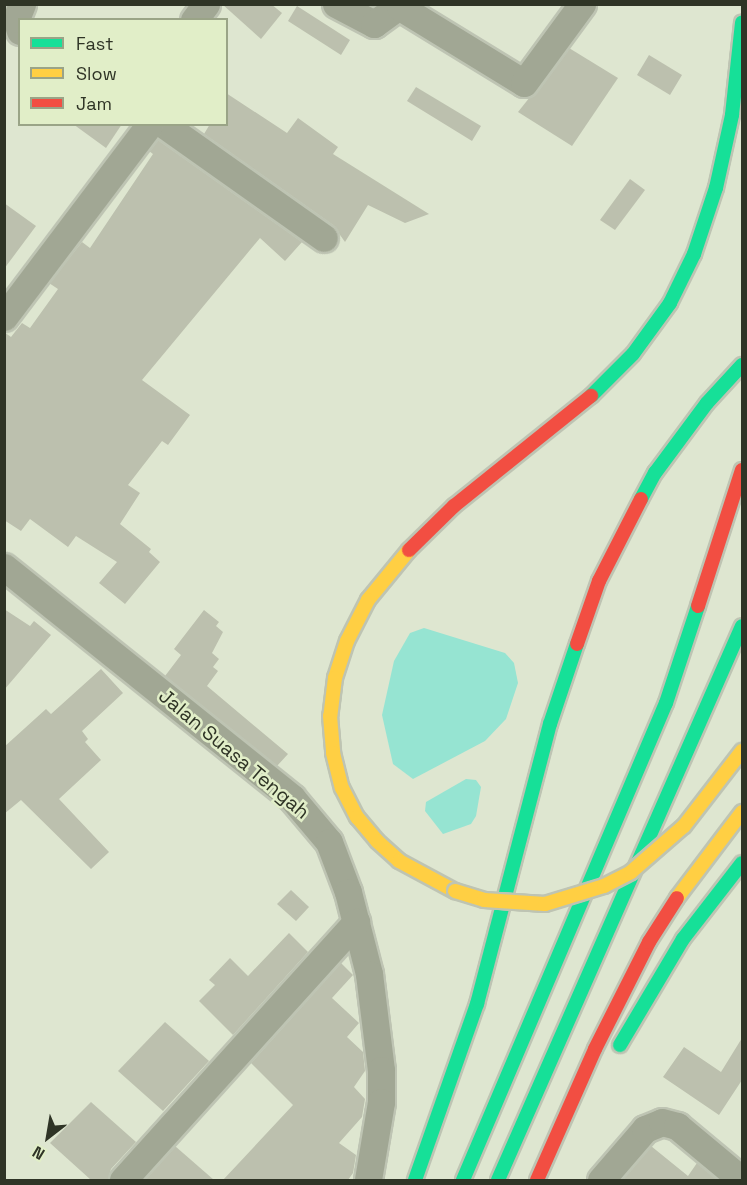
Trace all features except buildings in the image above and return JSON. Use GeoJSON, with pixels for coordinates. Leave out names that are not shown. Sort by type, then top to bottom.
{"type":"FeatureCollection","features":[{"type":"Feature","properties":{"kind":"highway"},"geometry":{"type":"LineString","coordinates":[[742,23],[724,153],[694,254],[653,329],[579,408],[431,527],[394,564],[368,600],[347,641],[334,688],[330,716],[333,753],[342,788],[357,816],[376,841],[426,878],[484,900],[545,904],[575,898],[632,872],[684,826],[742,751]]}},
{"type":"Feature","properties":{"kind":"highway"},"geometry":{"type":"LineString","coordinates":[[416,1179],[477,1004],[550,724],[599,581],[632,511],[655,473],[707,403],[742,365]]}},
{"type":"Feature","properties":{"kind":"highway"},"geometry":{"type":"LineString","coordinates":[[463,1180],[666,703],[742,470]]}},
{"type":"Feature","properties":{"kind":"highway"},"geometry":{"type":"LineString","coordinates":[[498,1180],[742,626]]}},
{"type":"Feature","properties":{"kind":"highway"},"geometry":{"type":"LineString","coordinates":[[537,1180],[595,1049],[649,942],[696,868],[742,812]]}},
{"type":"Feature","properties":{"kind":"highway"},"geometry":{"type":"LineString","coordinates":[[615,1055],[683,939],[742,863]]}},
{"type":"Feature","properties":{"kind":"highway"},"geometry":{"type":"LineString","coordinates":[[553,1180],[562,1162]]}},
{"type":"Feature","properties":{"kind":"street"},"geometry":{"type":"LineString","coordinates":[[18,25],[16,19],[22,4]]}},
{"type":"Feature","properties":{"kind":"street"},"geometry":{"type":"LineString","coordinates":[[196,18],[206,4]]}},
{"type":"Feature","properties":{"kind":"street"},"geometry":{"type":"LineString","coordinates":[[336,4],[374,24],[401,6],[524,83],[582,4]]}},
{"type":"Feature","properties":{"kind":"street"},"geometry":{"type":"LineString","coordinates":[[4,316],[148,126]]}},
{"type":"Feature","properties":{"kind":"street"},"geometry":{"type":"LineString","coordinates":[[166,126],[324,238]]}},
{"type":"Feature","properties":{"kind":"street","name":"Jalan Suasa Tengah"},"geometry":{"type":"LineString","coordinates":[[4,567],[305,811],[329,842],[356,922],[369,974],[382,1086],[368,1180]]}},
{"type":"Feature","properties":{"kind":"street"},"geometry":{"type":"LineString","coordinates":[[123,1180],[356,922]]}},
{"type":"Feature","properties":{"kind":"street"},"geometry":{"type":"LineString","coordinates":[[601,1180],[645,1130],[662,1122],[677,1126],[742,1180]]}},
{"type":"Feature","properties":{"kind":"water"},"geometry":{"type":"Polygon","coordinates":[[[424,628],[505,653],[514,663],[518,683],[506,719],[485,741],[413,779],[393,764],[382,715],[394,661],[410,633],[424,628]]]}},
{"type":"Feature","properties":{"kind":"water"},"geometry":{"type":"Polygon","coordinates":[[[466,779],[476,780],[481,787],[476,816],[471,824],[443,834],[425,811],[426,802],[466,779]]]}},
{"type":"Feature","properties":{"kind":"traffic: fast"},"geometry":{"type":"LineString","coordinates":[[591,396],[633,354],[670,303],[694,254],[716,188],[732,115],[742,23]]}},
{"type":"Feature","properties":{"kind":"traffic: fast"},"geometry":{"type":"LineString","coordinates":[[641,499],[655,473],[707,403],[742,365]]}},
{"type":"Feature","properties":{"kind":"traffic: fast"},"geometry":{"type":"LineString","coordinates":[[463,1180],[666,703],[698,606]]}},
{"type":"Feature","properties":{"kind":"traffic: fast"},"geometry":{"type":"LineString","coordinates":[[498,1180],[742,626]]}},
{"type":"Feature","properties":{"kind":"traffic: fast"},"geometry":{"type":"LineString","coordinates":[[415,1180],[477,1004],[550,724],[577,644]]}},
{"type":"Feature","properties":{"kind":"traffic: fast"},"geometry":{"type":"LineString","coordinates":[[620,1045],[683,939],[742,863]]}},
{"type":"Feature","properties":{"kind":"traffic: slow"},"geometry":{"type":"LineString","coordinates":[[409,550],[368,600],[347,641],[335,678],[330,716],[333,753],[342,788],[357,817],[377,841],[399,861],[455,891]]}},
{"type":"Feature","properties":{"kind":"traffic: slow"},"geometry":{"type":"LineString","coordinates":[[455,891],[484,900],[545,904],[604,886],[631,872],[684,826],[742,751]]}},
{"type":"Feature","properties":{"kind":"traffic: slow"},"geometry":{"type":"LineString","coordinates":[[677,898],[742,812]]}},
{"type":"Feature","properties":{"kind":"traffic: jam"},"geometry":{"type":"LineString","coordinates":[[409,550],[454,506],[591,396]]}},
{"type":"Feature","properties":{"kind":"traffic: jam"},"geometry":{"type":"LineString","coordinates":[[698,606],[742,470]]}},
{"type":"Feature","properties":{"kind":"traffic: jam"},"geometry":{"type":"LineString","coordinates":[[577,644],[599,581],[641,499]]}},
{"type":"Feature","properties":{"kind":"traffic: jam"},"geometry":{"type":"LineString","coordinates":[[537,1180],[595,1049],[649,942],[677,898]]}}]}
